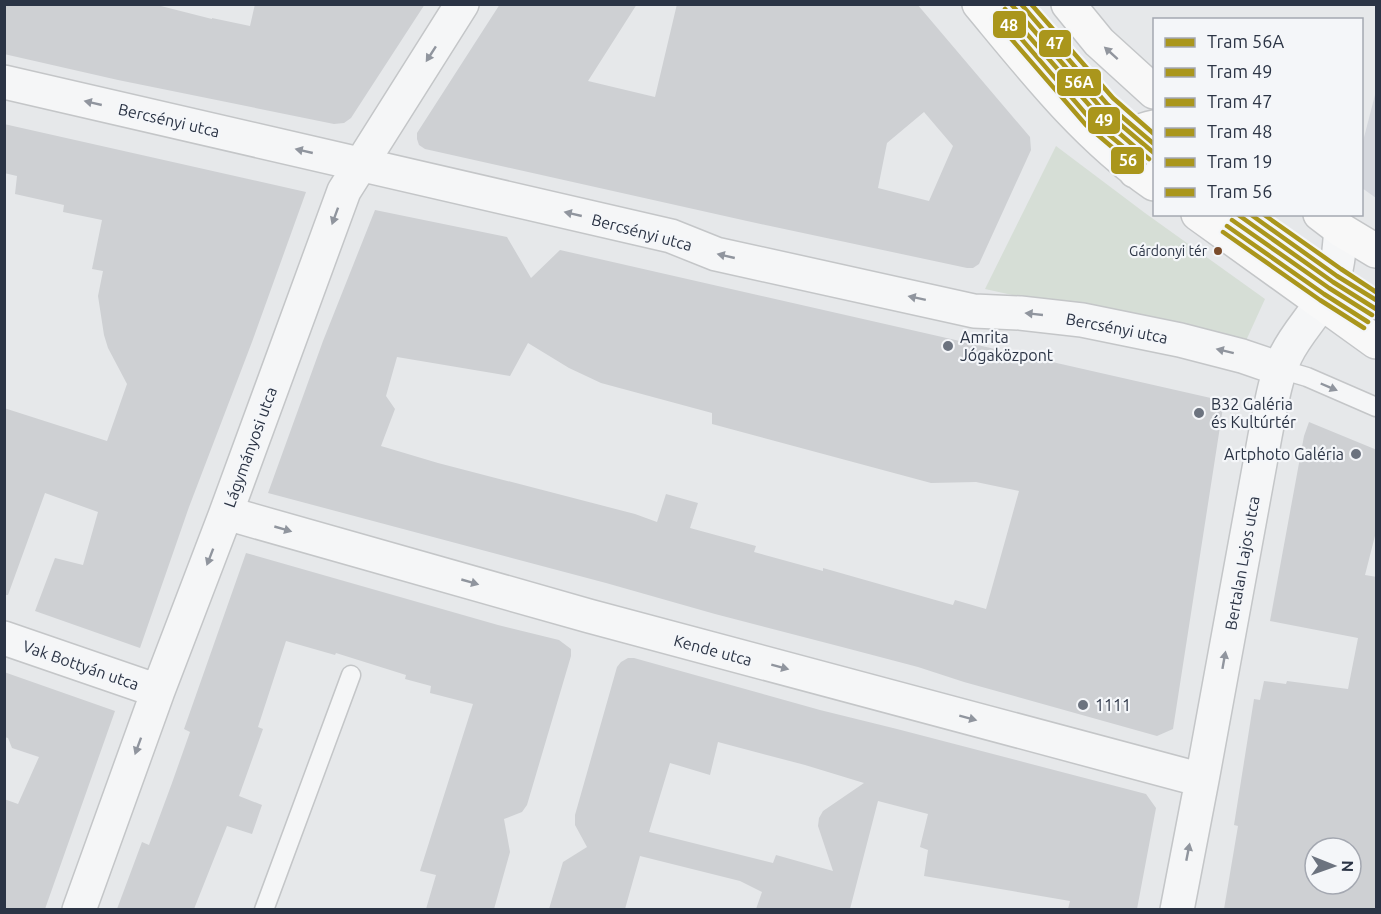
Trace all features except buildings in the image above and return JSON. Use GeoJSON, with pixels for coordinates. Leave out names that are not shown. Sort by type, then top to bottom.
{"type":"FeatureCollection","features":[{"type":"Feature","properties":{"kind":"main road"},"geometry":{"type":"LineString","coordinates":[[979,4],[1048,86],[1087,128],[1145,177]]}},
{"type":"Feature","properties":{"kind":"main road"},"geometry":{"type":"LineString","coordinates":[[1068,4],[1099,42],[1153,90]]}},
{"type":"Feature","properties":{"kind":"main road"},"geometry":{"type":"LineString","coordinates":[[1145,177],[1131,153],[1135,138],[1150,134]]}},
{"type":"Feature","properties":{"kind":"main road"},"geometry":{"type":"LineString","coordinates":[[1201,216],[1377,342]]}},
{"type":"Feature","properties":{"kind":"main road"},"geometry":{"type":"LineString","coordinates":[[1330,222],[1377,251]]}},
{"type":"Feature","properties":{"kind":"street","name":"Lágymányosi utca"},"geometry":{"type":"LineString","coordinates":[[79,909],[344,192],[462,4]]}},
{"type":"Feature","properties":{"kind":"street","name":"Bercsényi utca"},"geometry":{"type":"LineString","coordinates":[[4,82],[671,236],[716,254],[974,311],[1020,313],[1082,320],[1180,340],[1281,369]]}},
{"type":"Feature","properties":{"kind":"street","name":"Bertalan Lajos utca"},"geometry":{"type":"LineString","coordinates":[[1177,909],[1265,436],[1281,369],[1289,350],[1333,282],[1335,274],[1330,222]]}},
{"type":"Feature","properties":{"kind":"street","name":"Kende utca"},"geometry":{"type":"LineString","coordinates":[[226,513],[601,619],[1202,780]]}},
{"type":"Feature","properties":{"kind":"street","name":"Vak Bottyán utca"},"geometry":{"type":"LineString","coordinates":[[4,638],[158,691]]}},
{"type":"Feature","properties":{"kind":"lane"},"geometry":{"type":"LineString","coordinates":[[1022,4],[1108,103],[1150,134]]}},
{"type":"Feature","properties":{"kind":"lane"},"geometry":{"type":"LineString","coordinates":[[1254,216],[1335,274],[1377,300]]}},
{"type":"Feature","properties":{"kind":"lane"},"geometry":{"type":"LineString","coordinates":[[1281,369],[1377,407]]}},
{"type":"Feature","properties":{"kind":"lane"},"geometry":{"type":"LineString","coordinates":[[264,909],[351,675]]}},
{"type":"Feature","properties":{"kind":"shaded area"},"geometry":{"type":"Polygon","coordinates":[[[1376,91],[1376,198],[1363,189],[1363,141],[1376,91]]]}},
{"type":"Feature","properties":{"kind":"shaded area","name":"Gárdonyi tér"},"geometry":{"type":"Polygon","coordinates":[[[1056,146],[1265,299],[1244,345],[985,289],[1056,146]]]}},
{"type":"Feature","properties":{"kind":"tram line","name":"56A"},"geometry":{"type":"LineString","coordinates":[[1011,4],[1102,109],[1153,152]]}},
{"type":"Feature","properties":{"kind":"tram line","name":"47"},"geometry":{"type":"LineString","coordinates":[[1021,4],[1107,104],[1153,143]]}},
{"type":"Feature","properties":{"kind":"tram line","name":"19"},"geometry":{"type":"LineString","coordinates":[[1031,4],[1113,98],[1153,133]]}},
{"type":"Feature","properties":{"kind":"tram line","name":"49"},"geometry":{"type":"LineString","coordinates":[[1005,9],[1097,114],[1149,159]]}},
{"type":"Feature","properties":{"kind":"tram line","name":"48"},"geometry":{"type":"LineString","coordinates":[[1000,14],[1091,120],[1144,164]]}},
{"type":"Feature","properties":{"kind":"tram line","name":"56"},"geometry":{"type":"LineString","coordinates":[[994,19],[1086,125],[1139,170]]}},
{"type":"Feature","properties":{"kind":"tram line","name":"56A"},"geometry":{"type":"LineString","coordinates":[[1240,216],[1333,282],[1376,309]]}},
{"type":"Feature","properties":{"kind":"tram line","name":"47"},"geometry":{"type":"LineString","coordinates":[[1253,216],[1337,276],[1376,300]]}},
{"type":"Feature","properties":{"kind":"tram line","name":"19"},"geometry":{"type":"LineString","coordinates":[[1266,216],[1376,292]]}},
{"type":"Feature","properties":{"kind":"tram line","name":"49"},"geometry":{"type":"LineString","coordinates":[[1232,220],[1329,288],[1372,315]]}},
{"type":"Feature","properties":{"kind":"tram line","name":"48"},"geometry":{"type":"LineString","coordinates":[[1227,226],[1368,322]]}},
{"type":"Feature","properties":{"kind":"tram line","name":"56"},"geometry":{"type":"LineString","coordinates":[[1223,232],[1364,328]]}},
{"type":"Feature","properties":{"kind":"place","name":"Gárdonyi tér"},"geometry":{"type":"Point","coordinates":[1218,251]}},
{"type":"Feature","properties":{"kind":"place","name":"Amrita Jógaközpont"},"geometry":{"type":"Point","coordinates":[948,346]}},
{"type":"Feature","properties":{"kind":"place","name":"B32 Galéria és Kultúrtér"},"geometry":{"type":"Point","coordinates":[1199,413]}},
{"type":"Feature","properties":{"kind":"place","name":"Artphoto Galéria"},"geometry":{"type":"Point","coordinates":[1356,454]}},
{"type":"Feature","properties":{"kind":"place","name":"1111"},"geometry":{"type":"Point","coordinates":[1083,705]}}]}
